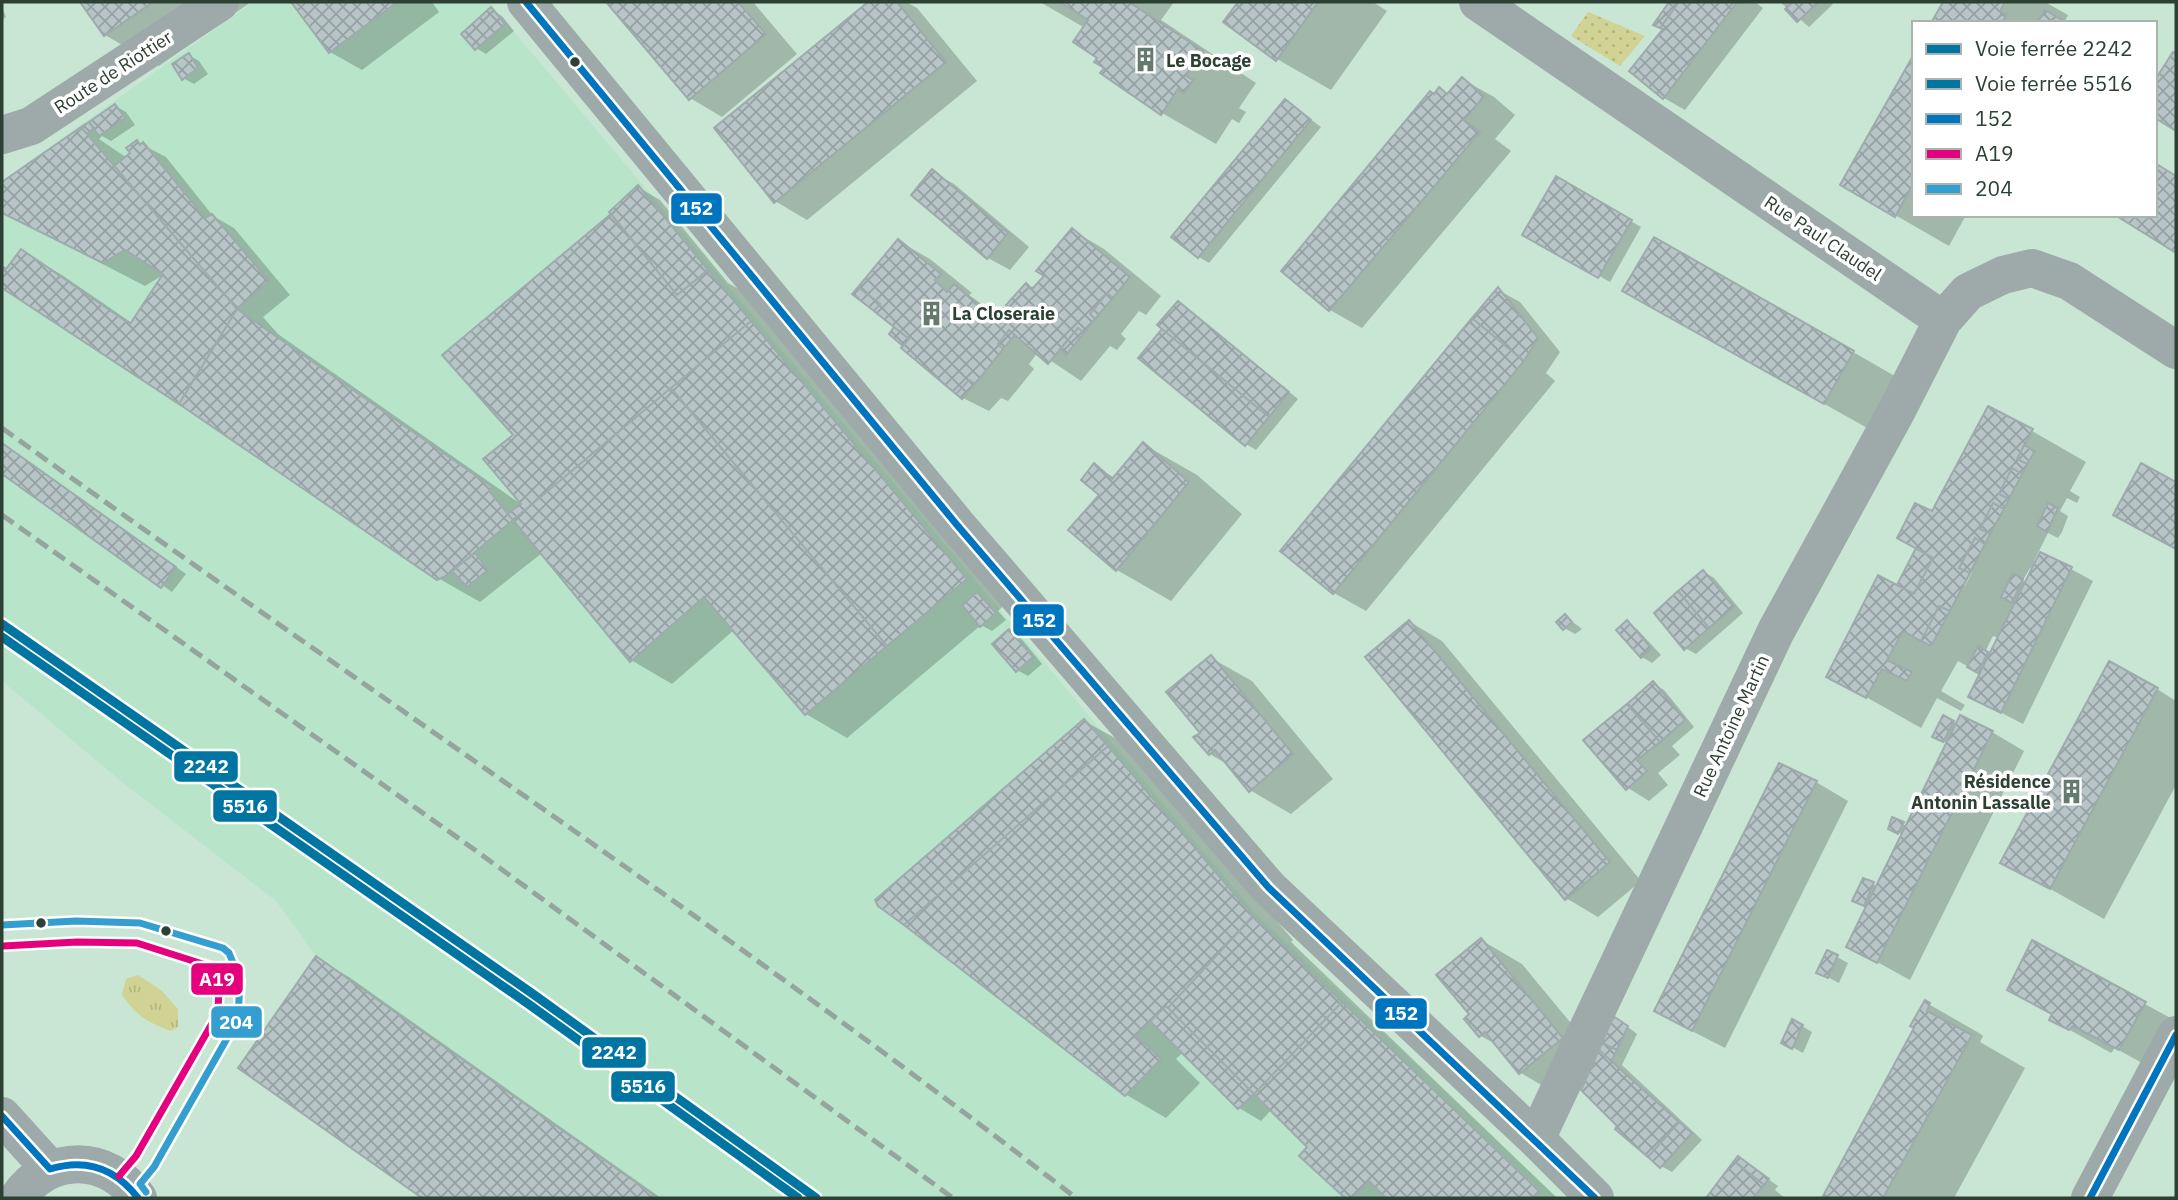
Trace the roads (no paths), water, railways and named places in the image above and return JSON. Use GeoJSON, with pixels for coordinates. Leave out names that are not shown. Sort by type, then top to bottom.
{"type":"FeatureCollection","features":[{"type":"Feature","properties":{"kind":"street","name":"Route de Riottier"},"geometry":{"type":"LineString","coordinates":[[2,135],[31,126],[220,2]]}},
{"type":"Feature","properties":{"kind":"street"},"geometry":{"type":"LineString","coordinates":[[526,2],[957,525],[1268,887],[1595,1198]]}},
{"type":"Feature","properties":{"kind":"street","name":"Rue Paul Claudel"},"geometry":{"type":"LineString","coordinates":[[1478,2],[1943,320]]}},
{"type":"Feature","properties":{"kind":"street"},"geometry":{"type":"LineString","coordinates":[[1943,320],[1968,292],[2003,275],[2032,268],[2069,281],[2176,349]]}},
{"type":"Feature","properties":{"kind":"street","name":"Rue Antoine Martin"},"geometry":{"type":"LineString","coordinates":[[1536,1139],[1776,631],[1896,412],[1943,320]]}},
{"type":"Feature","properties":{"kind":"street"},"geometry":{"type":"LineString","coordinates":[[2090,1198],[2176,1035]]}},
{"type":"Feature","properties":{"kind":"street"},"geometry":{"type":"LineString","coordinates":[[2,1116],[50,1169]]}},
{"type":"Feature","properties":{"kind":"street"},"geometry":{"type":"LineString","coordinates":[[18,1198],[32,1181],[50,1169],[72,1163],[99,1166],[122,1179],[138,1198]]}},
{"type":"Feature","properties":{"kind":"railway"},"geometry":{"type":"LineString","coordinates":[[2,428],[812,1000],[1076,1198]]}},
{"type":"Feature","properties":{"kind":"railway"},"geometry":{"type":"LineString","coordinates":[[2,515],[475,850],[953,1198]]}},
{"type":"Feature","properties":{"kind":"rail line","name":"2242"},"geometry":{"type":"LineString","coordinates":[[2,624],[533,994],[816,1198]]}},
{"type":"Feature","properties":{"kind":"rail line","name":"5516"},"geometry":{"type":"LineString","coordinates":[[2,637],[527,1003],[798,1198]]}},
{"type":"Feature","properties":{"kind":"place","name":"Le Bocage"},"geometry":{"type":"Point","coordinates":[1146,60]}},
{"type":"Feature","properties":{"kind":"place","name":"La Closeraie"},"geometry":{"type":"Point","coordinates":[932,313]}},
{"type":"Feature","properties":{"kind":"place","name":"Résidence Antonin Lassalle"},"geometry":{"type":"Point","coordinates":[2071,791]}}]}
